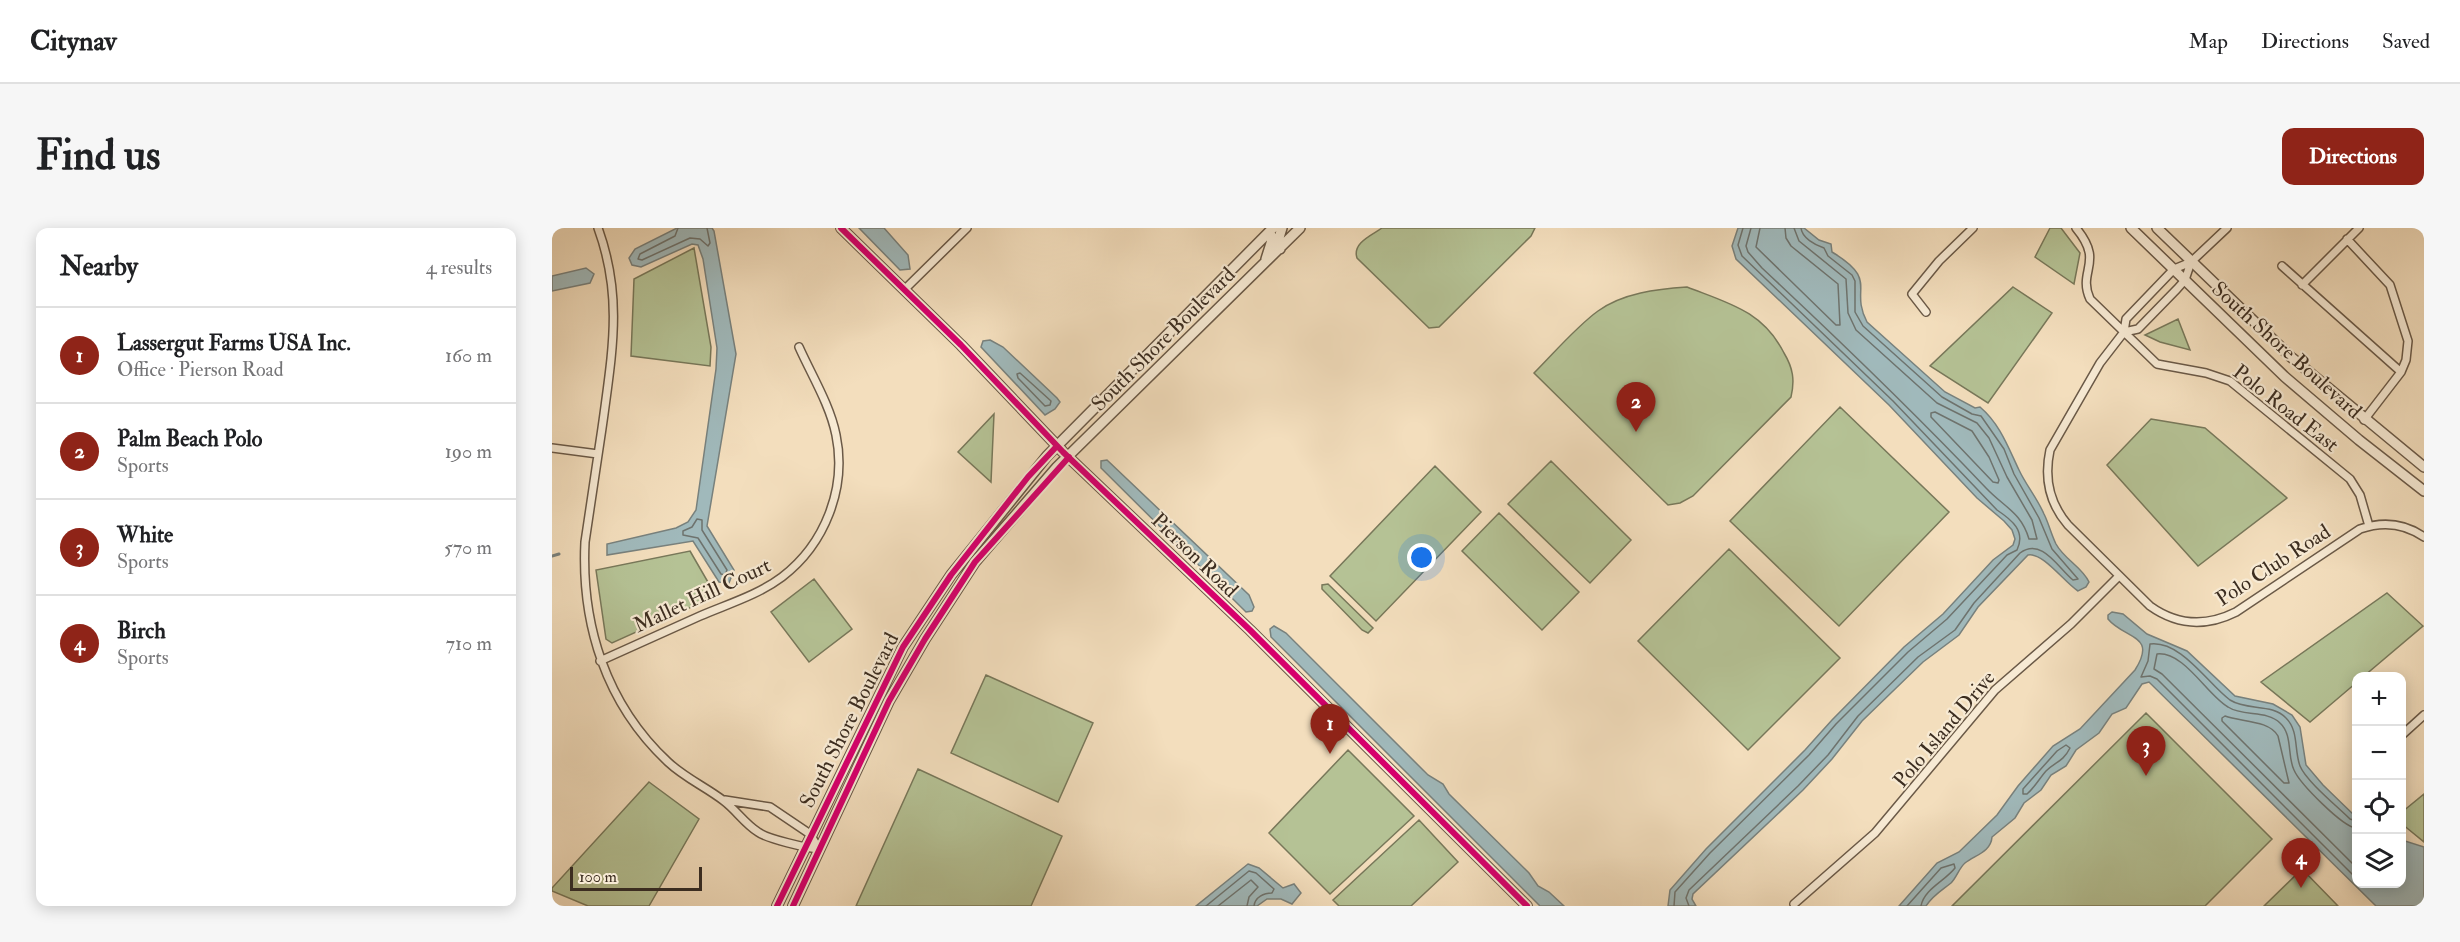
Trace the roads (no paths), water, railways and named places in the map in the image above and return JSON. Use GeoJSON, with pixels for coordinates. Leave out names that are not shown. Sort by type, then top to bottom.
{"type":"FeatureCollection","features":[{"type":"Feature","properties":{"kind":"street"},"geometry":{"type":"LineString","coordinates":[[598,228],[609,262],[615,304],[614,345],[585,542],[584,568],[588,612],[600,661],[624,708],[656,750],[688,780],[724,800],[759,834],[804,848],[819,849]]}},
{"type":"Feature","properties":{"kind":"street","name":"Pierson Road"},"geometry":{"type":"LineString","coordinates":[[841,228],[961,345],[1068,457],[1250,630],[1527,906]]}},
{"type":"Feature","properties":{"kind":"street"},"geometry":{"type":"LineString","coordinates":[[904,290],[968,228]]}},
{"type":"Feature","properties":{"kind":"street"},"geometry":{"type":"LineString","coordinates":[[1280,249],[1278,241],[1282,228]]}},
{"type":"Feature","properties":{"kind":"street","name":"South Shore Boulevard"},"geometry":{"type":"LineString","coordinates":[[793,906],[889,701],[925,639],[975,562],[1068,457],[1300,228]]}},
{"type":"Feature","properties":{"kind":"street"},"geometry":{"type":"LineString","coordinates":[[1926,312],[1912,294],[1939,261],[1973,228]]}},
{"type":"Feature","properties":{"kind":"street","name":"Polo Road East"},"geometry":{"type":"LineString","coordinates":[[2076,228],[2087,241],[2091,254],[2086,280],[2090,299],[2157,364],[2206,373],[2230,381],[2350,479],[2360,495],[2369,526]]}},
{"type":"Feature","properties":{"kind":"street","name":"South Shore Boulevard"},"geometry":{"type":"LineString","coordinates":[[2131,228],[2285,377],[2351,434],[2424,491]]}},
{"type":"Feature","properties":{"kind":"street","name":"South Shore Boulevard"},"geometry":{"type":"LineString","coordinates":[[2157,228],[2283,350],[2364,420],[2424,467]]}},
{"type":"Feature","properties":{"kind":"street"},"geometry":{"type":"LineString","coordinates":[[2191,262],[2185,280],[2138,329],[2124,332],[2126,319],[2174,269],[2191,262],[2227,228]]}},
{"type":"Feature","properties":{"kind":"street"},"geometry":{"type":"LineString","coordinates":[[2302,285],[2359,228]]}},
{"type":"Feature","properties":{"kind":"street"},"geometry":{"type":"LineString","coordinates":[[1264,264],[1271,245],[1270,229]]}},
{"type":"Feature","properties":{"kind":"street","name":"South Shore Boulevard"},"geometry":{"type":"LineString","coordinates":[[777,906],[810,834],[903,647],[951,575],[1028,477],[1270,229]]}},
{"type":"Feature","properties":{"kind":"street"},"geometry":{"type":"LineString","coordinates":[[2348,239],[2386,279],[2393,291],[2408,341],[2406,360],[2401,372],[2364,420]]}},
{"type":"Feature","properties":{"kind":"street"},"geometry":{"type":"LineString","coordinates":[[2282,266],[2401,372]]}},
{"type":"Feature","properties":{"kind":"street","name":"Polo Club Road"},"geometry":{"type":"LineString","coordinates":[[2124,332],[2100,363],[2055,438],[2047,475],[2052,499],[2064,521],[2150,606],[2166,616],[2189,623],[2214,622],[2236,612],[2354,532],[2369,526],[2397,525],[2424,537]]}},
{"type":"Feature","properties":{"kind":"street","name":"Mallet Hill Court"},"geometry":{"type":"LineString","coordinates":[[600,661],[772,584],[797,564],[820,534],[833,504],[838,473],[838,454],[831,416],[799,347]]}},
{"type":"Feature","properties":{"kind":"street"},"geometry":{"type":"LineString","coordinates":[[552,448],[598,454]]}},
{"type":"Feature","properties":{"kind":"street","name":"Polo Island Drive"},"geometry":{"type":"LineString","coordinates":[[1794,904],[1875,833],[1995,690],[2071,624],[2119,576]]}},
{"type":"Feature","properties":{"kind":"street"},"geometry":{"type":"LineString","coordinates":[[2406,731],[2424,715]]}},
{"type":"Feature","properties":{"kind":"street"},"geometry":{"type":"LineString","coordinates":[[724,800],[770,807],[810,834],[819,849]]}},
{"type":"Feature","properties":{"kind":"water"},"geometry":{"type":"Polygon","coordinates":[[[677,228],[712,228],[714,231],[736,354],[707,526],[734,570],[729,583],[719,582],[693,541],[607,555],[607,544],[676,528],[688,522],[696,510],[717,348],[703,259],[698,245],[692,244],[641,267],[632,265],[629,258],[635,249],[677,228]]]}},
{"type":"Feature","properties":{"kind":"water"},"geometry":{"type":"Polygon","coordinates":[[[859,228],[884,228],[908,255],[910,269],[900,270],[859,228]]]}},
{"type":"Feature","properties":{"kind":"water"},"geometry":{"type":"Polygon","coordinates":[[[1738,228],[1804,228],[1819,240],[1831,244],[1832,252],[1847,262],[1859,278],[1862,310],[1867,322],[1945,392],[1975,408],[1980,407],[1993,421],[2041,508],[2056,544],[2089,582],[2086,587],[2078,591],[2047,563],[2034,555],[2028,555],[1978,607],[1959,635],[1923,662],[1862,721],[1832,759],[1803,790],[1693,894],[1692,899],[1696,906],[1668,906],[1670,890],[1706,849],[1904,647],[1943,614],[1993,560],[2013,545],[2015,539],[2012,530],[2004,521],[1977,498],[1889,405],[1736,259],[1732,246],[1738,228]]]}},
{"type":"Feature","properties":{"kind":"water"},"geometry":{"type":"Polygon","coordinates":[[[586,268],[594,274],[590,283],[552,291],[552,276],[586,268]]]}},
{"type":"Feature","properties":{"kind":"water"},"geometry":{"type":"Polygon","coordinates":[[[990,340],[1003,347],[1057,398],[1060,402],[1055,409],[1045,415],[981,347],[983,341],[990,340]]]}},
{"type":"Feature","properties":{"kind":"water"},"geometry":{"type":"Polygon","coordinates":[[[1107,460],[1249,595],[1254,607],[1252,611],[1246,612],[1101,468],[1101,461],[1107,460]]]}},
{"type":"Feature","properties":{"kind":"water"},"geometry":{"type":"Polygon","coordinates":[[[2112,612],[2123,614],[2147,634],[2187,651],[2235,696],[2273,704],[2292,715],[2300,727],[2306,765],[2352,813],[2352,882],[2149,682],[2142,684],[2126,708],[2112,714],[2099,733],[2076,750],[2066,766],[2051,775],[2041,790],[2024,803],[2015,818],[1992,837],[1986,850],[1965,863],[1951,883],[1934,896],[1926,906],[1899,906],[1937,863],[1959,852],[1997,815],[2018,786],[2053,746],[2080,729],[2135,670],[2143,650],[2141,643],[2115,625],[2108,619],[2108,615],[2112,612]]]}},
{"type":"Feature","properties":{"kind":"water"},"geometry":{"type":"Polygon","coordinates":[[[1274,626],[1286,633],[1428,775],[1443,784],[1449,794],[1529,873],[1538,886],[1549,892],[1564,906],[1540,906],[1271,637],[1270,629],[1274,626]]]}},
{"type":"Feature","properties":{"kind":"water"},"geometry":{"type":"Polygon","coordinates":[[[2406,841],[2424,847],[2424,906],[2376,906],[2358,888],[2406,888],[2406,841]]]}},
{"type":"Feature","properties":{"kind":"water"},"geometry":{"type":"Polygon","coordinates":[[[1248,864],[1259,868],[1283,888],[1294,884],[1301,893],[1292,904],[1281,899],[1267,899],[1257,906],[1196,906],[1248,864]]]}},
{"type":"Feature","properties":{"kind":"waterway"},"geometry":{"type":"LineString","coordinates":[[552,556],[559,554]]}},
{"type":"Feature","properties":{"kind":"place","name":"Palm Beach Polo"},"geometry":{"type":"Point","coordinates":[1636,432]}},
{"type":"Feature","properties":{"kind":"place","name":"Lassergut Farms USA Inc."},"geometry":{"type":"Point","coordinates":[1330,754]}},
{"type":"Feature","properties":{"kind":"place","name":"White"},"geometry":{"type":"Point","coordinates":[2146,776]}},
{"type":"Feature","properties":{"kind":"place","name":"Birch"},"geometry":{"type":"Point","coordinates":[2301,888]}}]}
